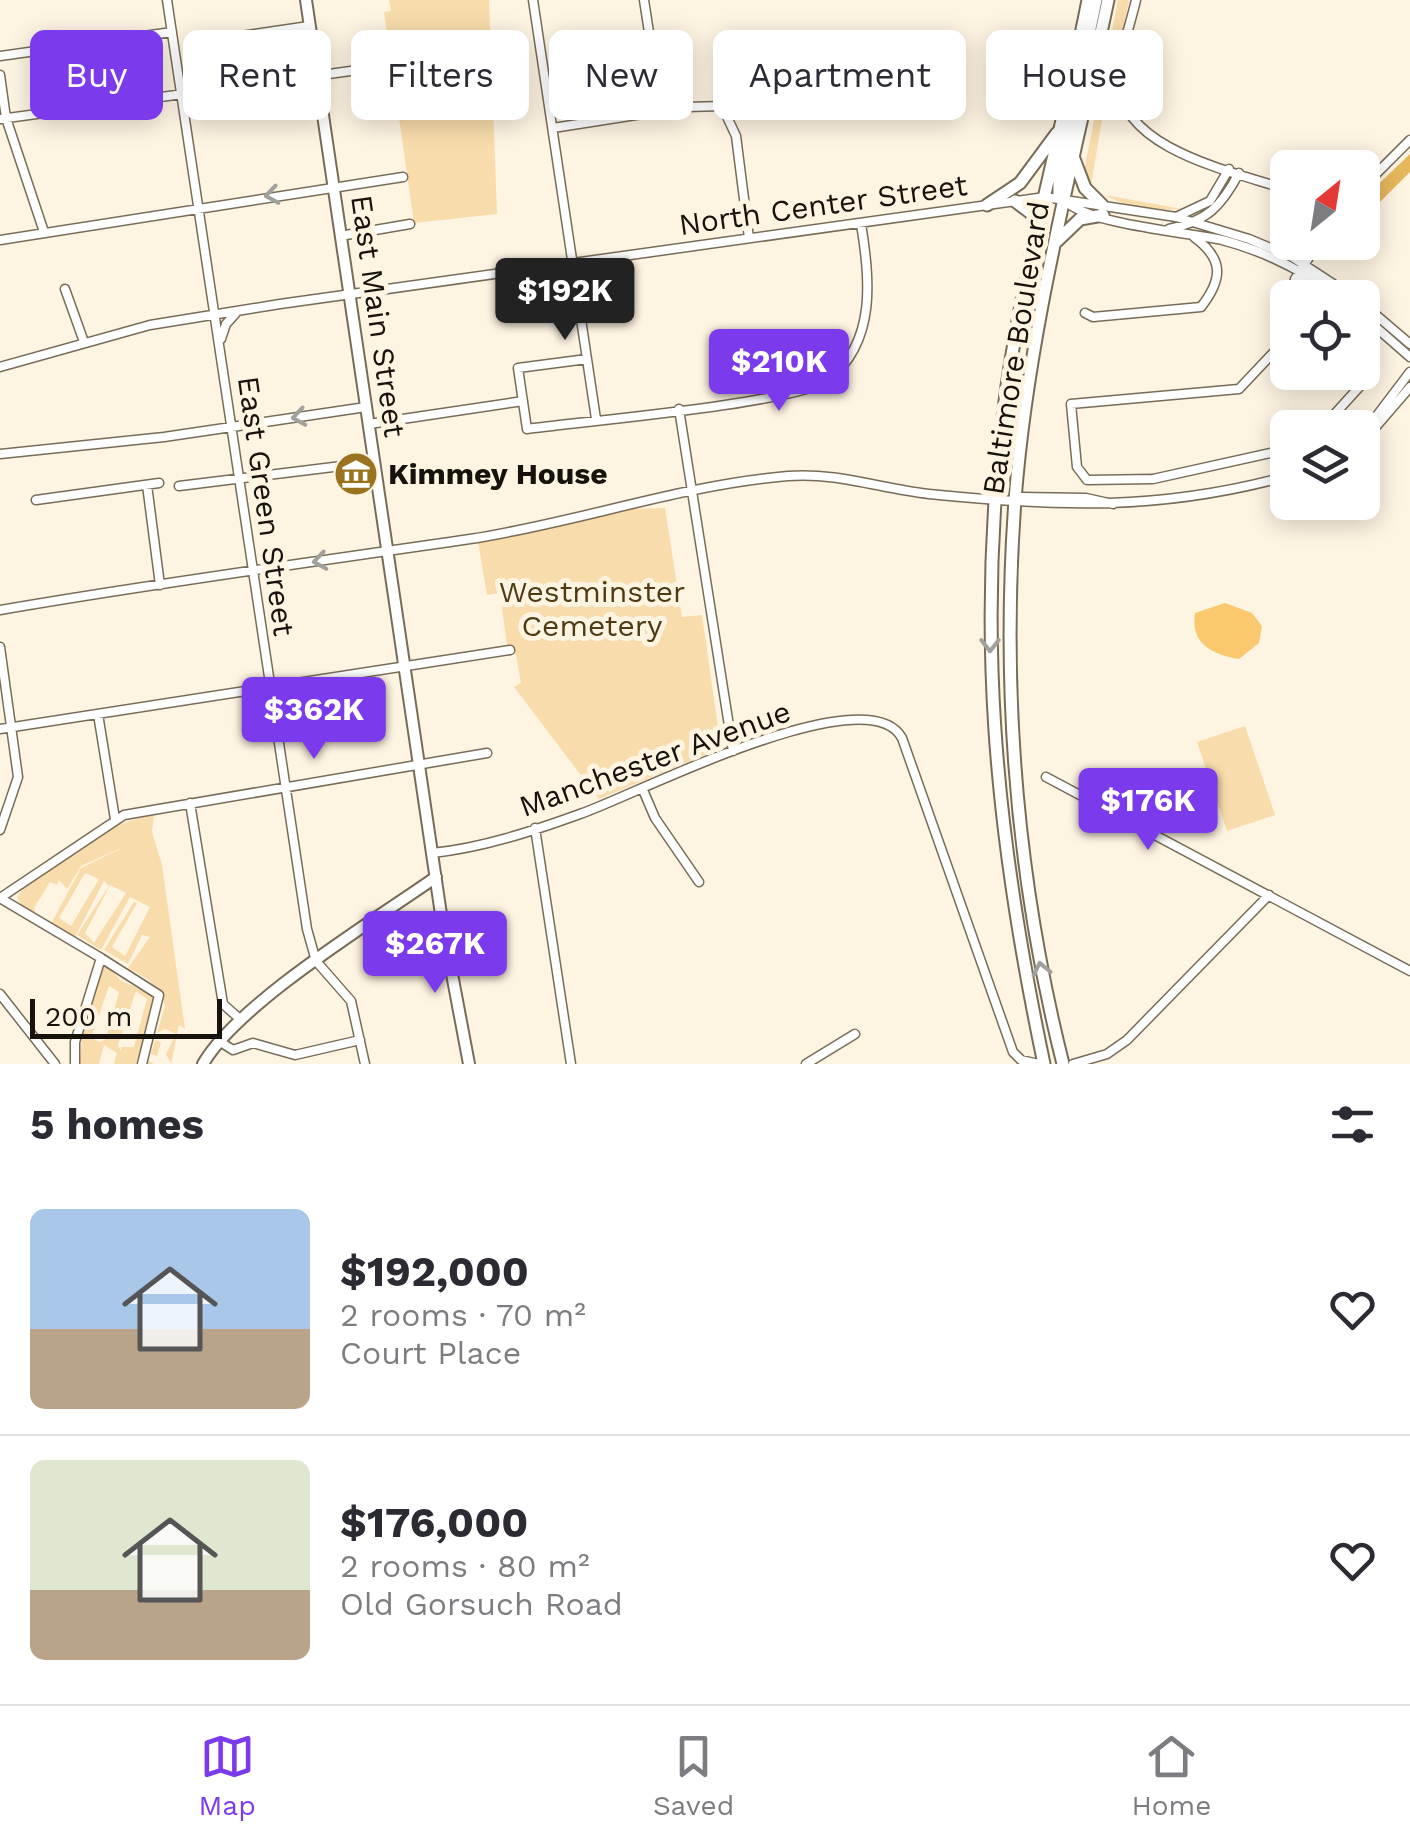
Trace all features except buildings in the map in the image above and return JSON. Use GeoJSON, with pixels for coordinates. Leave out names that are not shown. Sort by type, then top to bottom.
{"type":"FeatureCollection","features":[{"type":"Feature","properties":{"kind":"highway","name":"Baltimore Boulevard"},"geometry":{"type":"LineString","coordinates":[[1064,1064],[1030,908],[1013,774],[1005,498],[1008,383],[1088,0]]}},
{"type":"Feature","properties":{"kind":"highway"},"geometry":{"type":"LineString","coordinates":[[1065,201],[1060,194],[1060,176],[1096,0]]}},
{"type":"Feature","properties":{"kind":"highway","name":"Baltimore Boulevard"},"geometry":{"type":"LineString","coordinates":[[1042,1064],[1016,929],[996,782],[990,642],[1005,498],[1108,0]]}},
{"type":"Feature","properties":{"kind":"highway"},"geometry":{"type":"LineString","coordinates":[[986,205],[1020,183],[1059,129]]}},
{"type":"Feature","properties":{"kind":"highway"},"geometry":{"type":"LineString","coordinates":[[1057,241],[1076,222],[1102,210],[1085,188],[1074,159]]}},
{"type":"Feature","properties":{"kind":"highway"},"geometry":{"type":"LineString","coordinates":[[1014,201],[1030,213],[1038,228]]}},
{"type":"Feature","properties":{"kind":"main road","name":"East Main Street"},"geometry":{"type":"LineString","coordinates":[[306,0],[310,30]]}},
{"type":"Feature","properties":{"kind":"main road","name":"East Main Street"},"geometry":{"type":"LineString","coordinates":[[323,120],[436,877],[434,896],[468,1064]]}},
{"type":"Feature","properties":{"kind":"main road"},"geometry":{"type":"LineString","coordinates":[[203,1064],[242,1020],[316,961],[436,877]]}},
{"type":"Feature","properties":{"kind":"street","name":"East Green Street"},"geometry":{"type":"LineString","coordinates":[[167,0],[285,786],[316,961]]}},
{"type":"Feature","properties":{"kind":"street"},"geometry":{"type":"LineString","coordinates":[[533,0],[596,420]]}},
{"type":"Feature","properties":{"kind":"street"},"geometry":{"type":"LineString","coordinates":[[644,0],[649,30]]}},
{"type":"Feature","properties":{"kind":"street"},"geometry":{"type":"LineString","coordinates":[[1136,0],[1120,80],[1127,113],[1154,140],[1270,183]]}},
{"type":"Feature","properties":{"kind":"street"},"geometry":{"type":"LineString","coordinates":[[282,30],[309,26]]}},
{"type":"Feature","properties":{"kind":"street"},"geometry":{"type":"LineString","coordinates":[[0,56],[172,32]]}},
{"type":"Feature","properties":{"kind":"street"},"geometry":{"type":"LineString","coordinates":[[0,75],[3,119],[44,232]]}},
{"type":"Feature","properties":{"kind":"street"},"geometry":{"type":"LineString","coordinates":[[3,119],[182,95]]}},
{"type":"Feature","properties":{"kind":"street"},"geometry":{"type":"LineString","coordinates":[[693,107],[716,104],[728,111],[736,136],[749,238]]}},
{"type":"Feature","properties":{"kind":"street"},"geometry":{"type":"LineString","coordinates":[[553,128],[601,120]]}},
{"type":"Feature","properties":{"kind":"street"},"geometry":{"type":"LineString","coordinates":[[1380,170],[1410,140]]}},
{"type":"Feature","properties":{"kind":"street"},"geometry":{"type":"LineString","coordinates":[[1176,216],[1210,201],[1229,168]]}},
{"type":"Feature","properties":{"kind":"street"},"geometry":{"type":"LineString","coordinates":[[1160,231],[1197,223],[1223,202],[1239,172]]}},
{"type":"Feature","properties":{"kind":"street"},"geometry":{"type":"LineString","coordinates":[[0,240],[198,206],[403,177]]}},
{"type":"Feature","properties":{"kind":"street","name":"North Center Street"},"geometry":{"type":"LineString","coordinates":[[0,368],[84,342],[214,314],[1044,197],[1102,210],[1160,231],[1247,248],[1304,268],[1319,280]]}},
{"type":"Feature","properties":{"kind":"street","name":"North Center Street"},"geometry":{"type":"LineString","coordinates":[[1102,210],[1176,216],[1260,243],[1324,280]]}},
{"type":"Feature","properties":{"kind":"street"},"geometry":{"type":"LineString","coordinates":[[340,236],[410,224]]}},
{"type":"Feature","properties":{"kind":"street"},"geometry":{"type":"LineString","coordinates":[[587,359],[518,368],[526,428],[790,394],[818,386],[832,376],[852,347],[868,309],[870,289],[861,224]]}},
{"type":"Feature","properties":{"kind":"street"},"geometry":{"type":"LineString","coordinates":[[1086,313],[1092,317],[1201,307],[1217,287],[1219,273],[1215,256],[1190,235]]}},
{"type":"Feature","properties":{"kind":"street"},"geometry":{"type":"LineString","coordinates":[[1299,280],[1309,260]]}},
{"type":"Feature","properties":{"kind":"street"},"geometry":{"type":"LineString","coordinates":[[1303,280],[1304,268]]}},
{"type":"Feature","properties":{"kind":"street"},"geometry":{"type":"LineString","coordinates":[[65,290],[84,342]]}},
{"type":"Feature","properties":{"kind":"street"},"geometry":{"type":"LineString","coordinates":[[221,360],[224,329],[232,316],[245,310]]}},
{"type":"Feature","properties":{"kind":"street"},"geometry":{"type":"LineString","coordinates":[[1380,318],[1410,344]]}},
{"type":"Feature","properties":{"kind":"street"},"geometry":{"type":"LineString","coordinates":[[1380,331],[1410,357]]}},
{"type":"Feature","properties":{"kind":"street"},"geometry":{"type":"LineString","coordinates":[[1270,357],[1243,388],[1071,404],[1076,467],[1087,480],[1153,480],[1270,454]]}},
{"type":"Feature","properties":{"kind":"street"},"geometry":{"type":"LineString","coordinates":[[1380,410],[1410,372]]}},
{"type":"Feature","properties":{"kind":"street"},"geometry":{"type":"LineString","coordinates":[[1380,422],[1410,387]]}},
{"type":"Feature","properties":{"kind":"street"},"geometry":{"type":"LineString","coordinates":[[1338,410],[1356,390]]}},
{"type":"Feature","properties":{"kind":"street"},"geometry":{"type":"LineString","coordinates":[[369,424],[522,401]]}},
{"type":"Feature","properties":{"kind":"street"},"geometry":{"type":"LineString","coordinates":[[0,454],[231,428],[366,407]]}},
{"type":"Feature","properties":{"kind":"street"},"geometry":{"type":"LineString","coordinates":[[678,409],[733,751]]}},
{"type":"Feature","properties":{"kind":"street"},"geometry":{"type":"LineString","coordinates":[[178,486],[374,462]]}},
{"type":"Feature","properties":{"kind":"street"},"geometry":{"type":"LineString","coordinates":[[1204,470],[1209,493]]}},
{"type":"Feature","properties":{"kind":"street"},"geometry":{"type":"LineString","coordinates":[[1192,472],[1198,495]]}},
{"type":"Feature","properties":{"kind":"street"},"geometry":{"type":"LineString","coordinates":[[0,610],[387,551],[536,526],[692,492],[815,476],[928,494],[1113,504],[1198,495],[1270,480]]}},
{"type":"Feature","properties":{"kind":"street"},"geometry":{"type":"LineString","coordinates":[[36,500],[159,483]]}},
{"type":"Feature","properties":{"kind":"street"},"geometry":{"type":"LineString","coordinates":[[147,484],[160,584]]}},
{"type":"Feature","properties":{"kind":"street"},"geometry":{"type":"LineString","coordinates":[[0,647],[17,787],[0,830]]}},
{"type":"Feature","properties":{"kind":"street"},"geometry":{"type":"LineString","coordinates":[[0,729],[510,650]]}},
{"type":"Feature","properties":{"kind":"street"},"geometry":{"type":"LineString","coordinates":[[98,714],[115,819]]}},
{"type":"Feature","properties":{"kind":"street","name":"Manchester Avenue"},"geometry":{"type":"LineString","coordinates":[[432,854],[467,849],[535,828],[643,790],[791,730],[845,720],[874,720],[894,726],[1010,1046],[1020,1060],[1042,1064]]}},
{"type":"Feature","properties":{"kind":"street"},"geometry":{"type":"LineString","coordinates":[[4,895],[115,819],[350,774],[487,753]]}},
{"type":"Feature","properties":{"kind":"street"},"geometry":{"type":"LineString","coordinates":[[1046,777],[1410,971]]}},
{"type":"Feature","properties":{"kind":"street"},"geometry":{"type":"LineString","coordinates":[[643,790],[655,818],[699,882]]}},
{"type":"Feature","properties":{"kind":"street"},"geometry":{"type":"LineString","coordinates":[[190,803],[223,1004],[242,1020]]}},
{"type":"Feature","properties":{"kind":"street"},"geometry":{"type":"LineString","coordinates":[[535,828],[571,1064]]}},
{"type":"Feature","properties":{"kind":"street"},"geometry":{"type":"LineString","coordinates":[[0,884],[4,895],[24,915],[158,995],[142,1064]]}},
{"type":"Feature","properties":{"kind":"street"},"geometry":{"type":"LineString","coordinates":[[1073,1064],[1108,1054],[1127,1040],[1269,895]]}},
{"type":"Feature","properties":{"kind":"street"},"geometry":{"type":"LineString","coordinates":[[1252,914],[1269,906],[1293,908]]}},
{"type":"Feature","properties":{"kind":"street"},"geometry":{"type":"LineString","coordinates":[[75,1064],[75,1042],[101,958]]}},
{"type":"Feature","properties":{"kind":"street"},"geometry":{"type":"LineString","coordinates":[[316,961],[351,1001],[365,1064]]}},
{"type":"Feature","properties":{"kind":"street"},"geometry":{"type":"LineString","coordinates":[[0,994],[55,1064]]}},
{"type":"Feature","properties":{"kind":"street"},"geometry":{"type":"LineString","coordinates":[[806,1064],[854,1034]]}},
{"type":"Feature","properties":{"kind":"street"},"geometry":{"type":"LineString","coordinates":[[219,1042],[233,1050],[253,1042],[296,1054],[360,1040]]}},
{"type":"Feature","properties":{"kind":"green space"},"geometry":{"type":"Polygon","coordinates":[[[389,0],[489,0],[490,30],[387,30],[384,12],[391,11],[389,0]]]}},
{"type":"Feature","properties":{"kind":"green space"},"geometry":{"type":"Polygon","coordinates":[[[1118,0],[1129,0],[1123,30],[1112,30],[1118,0]]]}},
{"type":"Feature","properties":{"kind":"green space"},"geometry":{"type":"Polygon","coordinates":[[[399,120],[493,120],[497,214],[414,223],[399,120]]]}},
{"type":"Feature","properties":{"kind":"green space"},"geometry":{"type":"Polygon","coordinates":[[[1094,120],[1102,120],[1091,186],[1083,176],[1094,120]]]}},
{"type":"Feature","properties":{"kind":"green space"},"geometry":{"type":"Polygon","coordinates":[[[1106,195],[1182,209],[1156,209],[1106,195]]]}},
{"type":"Feature","properties":{"kind":"green space","name":"Westminster Cemetery"},"geometry":{"type":"Polygon","coordinates":[[[665,508],[682,617],[702,615],[721,748],[599,799],[514,687],[521,683],[516,655],[507,646],[500,593],[487,595],[478,541],[630,509],[665,508]]]}},
{"type":"Feature","properties":{"kind":"green space"},"geometry":{"type":"Polygon","coordinates":[[[1245,726],[1275,815],[1227,831],[1197,742],[1245,726]]]}},
{"type":"Feature","properties":{"kind":"green space"},"geometry":{"type":"Polygon","coordinates":[[[154,814],[152,832],[162,865],[185,1029],[179,1025],[171,1064],[166,1054],[176,1034],[165,1029],[157,1033],[165,1006],[163,999],[152,983],[128,968],[150,937],[142,935],[128,964],[104,950],[134,902],[137,903],[112,947],[125,956],[150,907],[130,897],[101,950],[77,935],[109,886],[104,881],[75,937],[45,922],[52,922],[81,868],[128,845],[81,866],[67,889],[59,880],[57,885],[50,882],[34,908],[36,916],[24,910],[17,897],[27,884],[116,825],[154,814]],[[85,873],[59,918],[71,926],[99,879],[85,873]],[[110,885],[85,933],[94,943],[126,893],[110,885]]]}},
{"type":"Feature","properties":{"kind":"green space"},"geometry":{"type":"Polygon","coordinates":[[[101,967],[109,967],[120,980],[156,997],[136,1064],[114,1064],[117,1053],[104,1045],[99,1064],[79,1064],[84,1025],[87,1029],[84,1022],[101,967]],[[109,986],[91,1038],[100,1042],[106,1039],[119,992],[109,986]],[[136,991],[118,1045],[121,1051],[121,1047],[134,1047],[147,999],[136,991]]]}},
{"type":"Feature","properties":{"kind":"green space"},"geometry":{"type":"Polygon","coordinates":[[[155,1040],[161,1042],[157,1056],[151,1054],[149,1061],[154,1064],[148,1064],[155,1040]]]}},
{"type":"Feature","properties":{"kind":"shaded area"},"geometry":{"type":"Polygon","coordinates":[[[1410,154],[1410,172],[1380,202],[1380,183],[1410,154]]]}},
{"type":"Feature","properties":{"kind":"shaded area"},"geometry":{"type":"Polygon","coordinates":[[[1225,603],[1252,613],[1262,626],[1259,643],[1239,659],[1212,651],[1196,632],[1195,613],[1225,603]]]}},
{"type":"Feature","properties":{"kind":"place","name":"Kimmey House"},"geometry":{"type":"Point","coordinates":[356,474]}}]}
